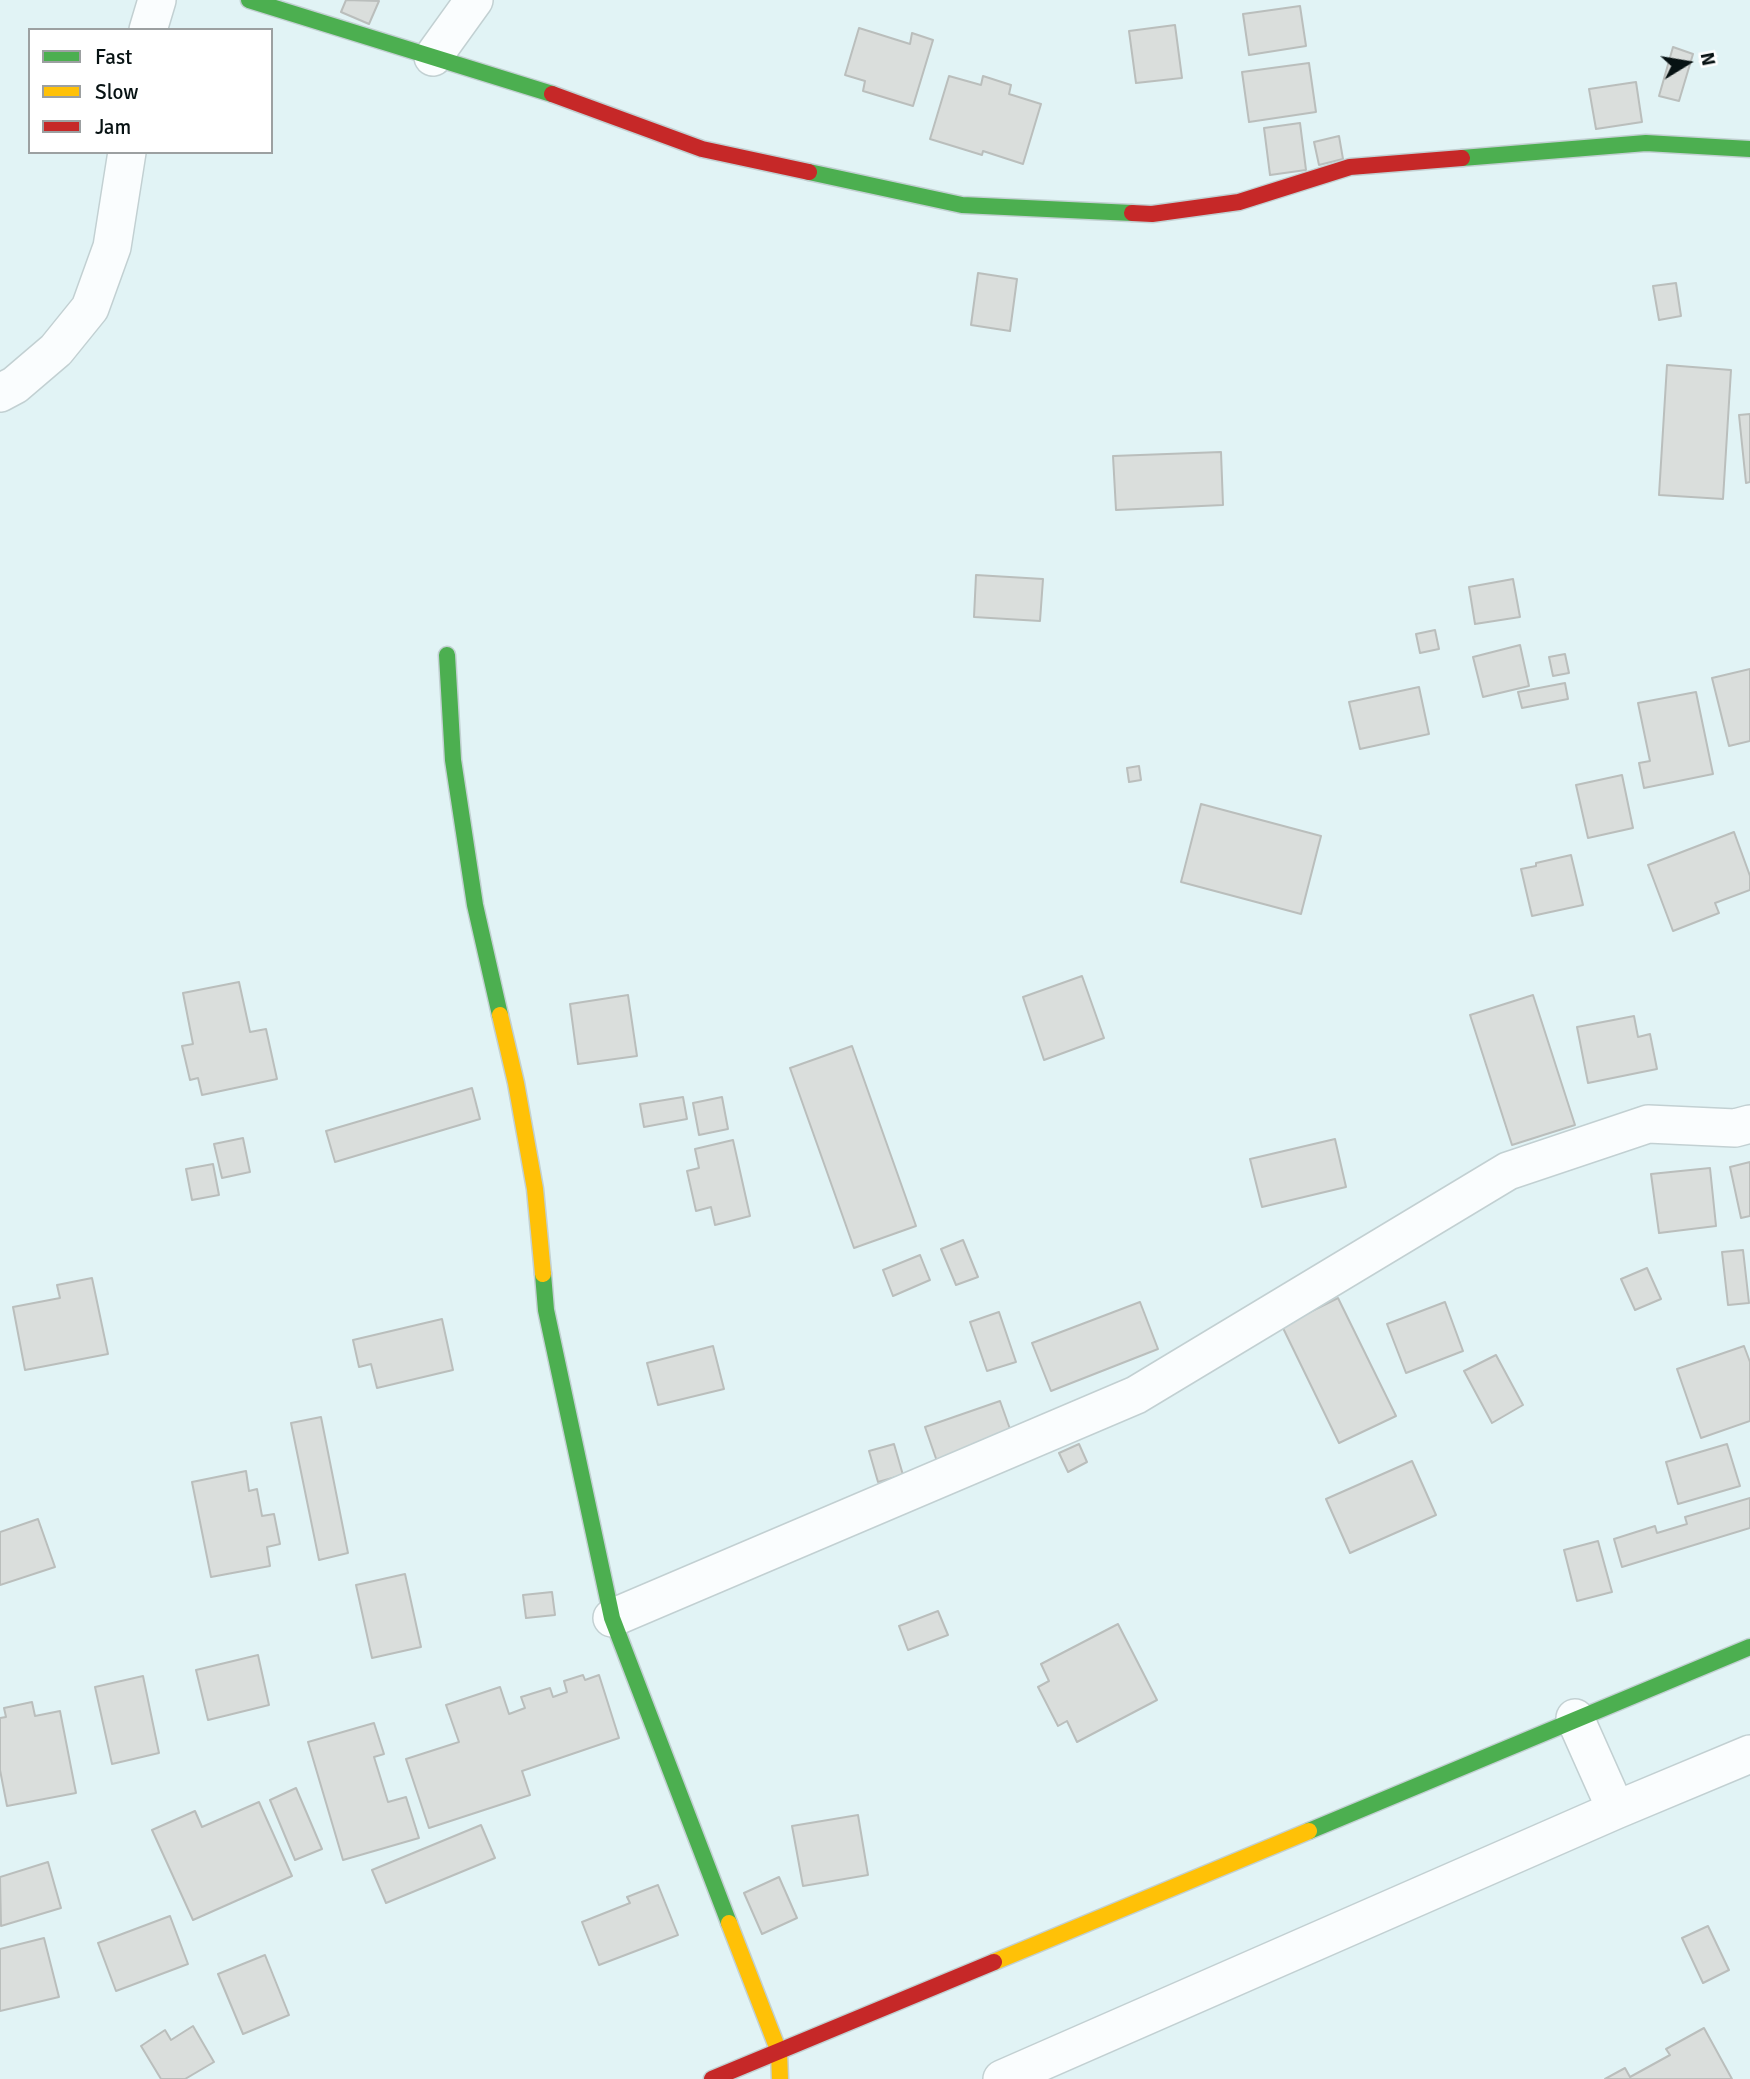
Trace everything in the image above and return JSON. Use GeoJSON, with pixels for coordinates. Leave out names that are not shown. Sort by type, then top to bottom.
{"type":"FeatureCollection","features":[{"type":"Feature","properties":{"kind":"street"},"geometry":{"type":"LineString","coordinates":[[149,28],[157,0]]}},
{"type":"Feature","properties":{"kind":"street"},"geometry":{"type":"LineString","coordinates":[[249,0],[533,88],[702,149],[962,205],[1152,214],[1239,202],[1350,167],[1646,142],[1750,149]]}},
{"type":"Feature","properties":{"kind":"street"},"geometry":{"type":"LineString","coordinates":[[433,57],[474,0]]}},
{"type":"Feature","properties":{"kind":"street"},"geometry":{"type":"LineString","coordinates":[[0,393],[15,385],[56,350],[90,308],[112,247],[127,154]]}},
{"type":"Feature","properties":{"kind":"street"},"geometry":{"type":"LineString","coordinates":[[447,655],[453,760],[475,905],[516,1083],[536,1189],[546,1310],[612,1618],[779,2052],[780,2079]]}},
{"type":"Feature","properties":{"kind":"street"},"geometry":{"type":"LineString","coordinates":[[612,1618],[1136,1395],[1508,1171],[1648,1124],[1735,1128],[1750,1124]]}},
{"type":"Feature","properties":{"kind":"street"},"geometry":{"type":"LineString","coordinates":[[712,2079],[1750,1647]]}},
{"type":"Feature","properties":{"kind":"street"},"geometry":{"type":"LineString","coordinates":[[1576,1718],[1616,1810]]}},
{"type":"Feature","properties":{"kind":"street"},"geometry":{"type":"LineString","coordinates":[[1002,2079],[1750,1754]]}},
{"type":"Feature","properties":{"kind":"building"},"geometry":{"type":"Polygon","coordinates":[[[346,0],[379,1],[369,24],[341,12],[346,0]]]}},
{"type":"Feature","properties":{"kind":"building"},"geometry":{"type":"Polygon","coordinates":[[[1300,6],[1306,46],[1249,55],[1243,14],[1300,6]]]}},
{"type":"Feature","properties":{"kind":"building"},"geometry":{"type":"Polygon","coordinates":[[[1175,25],[1182,78],[1136,83],[1129,31],[1175,25]]]}},
{"type":"Feature","properties":{"kind":"building"},"geometry":{"type":"Polygon","coordinates":[[[859,28],[910,44],[912,33],[933,40],[913,106],[863,91],[865,81],[845,75],[859,28]]]}},
{"type":"Feature","properties":{"kind":"building"},"geometry":{"type":"Polygon","coordinates":[[[1673,47],[1693,54],[1679,101],[1659,96],[1673,47]]]}},
{"type":"Feature","properties":{"kind":"building"},"geometry":{"type":"Polygon","coordinates":[[[1309,63],[1316,112],[1249,122],[1242,72],[1309,63]]]}},
{"type":"Feature","properties":{"kind":"building"},"geometry":{"type":"Polygon","coordinates":[[[949,76],[981,85],[983,76],[1011,85],[1009,94],[1041,104],[1023,164],[983,151],[982,155],[930,139],[949,76]]]}},
{"type":"Feature","properties":{"kind":"building"},"geometry":{"type":"Polygon","coordinates":[[[1636,82],[1642,122],[1596,129],[1589,89],[1636,82]]]}},
{"type":"Feature","properties":{"kind":"building"},"geometry":{"type":"Polygon","coordinates":[[[1300,123],[1306,170],[1270,175],[1264,128],[1300,123]]]}},
{"type":"Feature","properties":{"kind":"building"},"geometry":{"type":"Polygon","coordinates":[[[1339,136],[1343,159],[1319,165],[1314,142],[1339,136]]]}},
{"type":"Feature","properties":{"kind":"building"},"geometry":{"type":"Polygon","coordinates":[[[978,273],[1017,279],[1010,331],[971,325],[978,273]]]}},
{"type":"Feature","properties":{"kind":"building"},"geometry":{"type":"Polygon","coordinates":[[[1676,283],[1681,316],[1659,320],[1653,286],[1676,283]]]}},
{"type":"Feature","properties":{"kind":"building"},"geometry":{"type":"Polygon","coordinates":[[[1667,365],[1731,370],[1723,499],[1659,495],[1667,365]]]}},
{"type":"Feature","properties":{"kind":"building"},"geometry":{"type":"Polygon","coordinates":[[[1750,414],[1750,482],[1746,483],[1739,415],[1750,414]]]}},
{"type":"Feature","properties":{"kind":"building"},"geometry":{"type":"Polygon","coordinates":[[[1221,452],[1223,505],[1116,510],[1113,456],[1221,452]]]}},
{"type":"Feature","properties":{"kind":"building"},"geometry":{"type":"Polygon","coordinates":[[[976,575],[1043,579],[1040,621],[974,617],[976,575]]]}},
{"type":"Feature","properties":{"kind":"building"},"geometry":{"type":"Polygon","coordinates":[[[1513,579],[1520,617],[1475,624],[1469,587],[1513,579]]]}},
{"type":"Feature","properties":{"kind":"building"},"geometry":{"type":"Polygon","coordinates":[[[1435,630],[1439,649],[1420,653],[1416,634],[1435,630]]]}},
{"type":"Feature","properties":{"kind":"building"},"geometry":{"type":"Polygon","coordinates":[[[1520,645],[1529,686],[1483,697],[1473,657],[1520,645]]]}},
{"type":"Feature","properties":{"kind":"building"},"geometry":{"type":"Polygon","coordinates":[[[1565,654],[1569,673],[1553,676],[1549,657],[1565,654]]]}},
{"type":"Feature","properties":{"kind":"building"},"geometry":{"type":"Polygon","coordinates":[[[1750,669],[1750,741],[1729,746],[1712,678],[1750,669]]]}},
{"type":"Feature","properties":{"kind":"building"},"geometry":{"type":"Polygon","coordinates":[[[1565,683],[1568,699],[1522,708],[1518,692],[1565,683]]]}},
{"type":"Feature","properties":{"kind":"building"},"geometry":{"type":"Polygon","coordinates":[[[1419,687],[1429,734],[1360,749],[1349,702],[1419,687]]]}},
{"type":"Feature","properties":{"kind":"building"},"geometry":{"type":"Polygon","coordinates":[[[1696,692],[1713,774],[1644,788],[1639,763],[1650,761],[1638,703],[1696,692]]]}},
{"type":"Feature","properties":{"kind":"building"},"geometry":{"type":"Polygon","coordinates":[[[1139,766],[1141,780],[1129,782],[1127,768],[1139,766]]]}},
{"type":"Feature","properties":{"kind":"building"},"geometry":{"type":"Polygon","coordinates":[[[1622,775],[1633,828],[1588,838],[1576,785],[1622,775]]]}},
{"type":"Feature","properties":{"kind":"building"},"geometry":{"type":"Polygon","coordinates":[[[1201,804],[1321,836],[1301,914],[1181,882],[1201,804]]]}},
{"type":"Feature","properties":{"kind":"building"},"geometry":{"type":"Polygon","coordinates":[[[1734,832],[1750,876],[1750,890],[1715,903],[1719,913],[1673,931],[1648,865],[1734,832]]]}},
{"type":"Feature","properties":{"kind":"building"},"geometry":{"type":"Polygon","coordinates":[[[1571,855],[1583,905],[1532,916],[1521,869],[1571,855]]]}},
{"type":"Feature","properties":{"kind":"building"},"geometry":{"type":"Polygon","coordinates":[[[1082,976],[1104,1038],[1044,1060],[1023,997],[1082,976]]]}},
{"type":"Feature","properties":{"kind":"building"},"geometry":{"type":"Polygon","coordinates":[[[239,982],[250,1032],[266,1029],[277,1079],[202,1095],[198,1078],[190,1080],[182,1046],[193,1044],[183,993],[239,982]]]}},
{"type":"Feature","properties":{"kind":"building"},"geometry":{"type":"Polygon","coordinates":[[[628,995],[637,1056],[578,1064],[570,1004],[628,995]]]}},
{"type":"Feature","properties":{"kind":"building"},"geometry":{"type":"Polygon","coordinates":[[[1533,995],[1575,1125],[1512,1145],[1470,1015],[1533,995]]]}},
{"type":"Feature","properties":{"kind":"building"},"geometry":{"type":"Polygon","coordinates":[[[1634,1016],[1638,1037],[1650,1034],[1657,1069],[1588,1083],[1577,1027],[1634,1016]]]}},
{"type":"Feature","properties":{"kind":"building"},"geometry":{"type":"Polygon","coordinates":[[[852,1046],[916,1226],[854,1248],[790,1068],[852,1046]]]}},
{"type":"Feature","properties":{"kind":"building"},"geometry":{"type":"Polygon","coordinates":[[[472,1088],[480,1119],[335,1162],[326,1131],[472,1088]]]}},
{"type":"Feature","properties":{"kind":"building"},"geometry":{"type":"Polygon","coordinates":[[[683,1097],[687,1119],[644,1127],[640,1104],[683,1097]]]}},
{"type":"Feature","properties":{"kind":"building"},"geometry":{"type":"Polygon","coordinates":[[[722,1097],[728,1129],[699,1135],[693,1103],[722,1097]]]}},
{"type":"Feature","properties":{"kind":"building"},"geometry":{"type":"Polygon","coordinates":[[[243,1138],[250,1172],[222,1178],[214,1144],[243,1138]]]}},
{"type":"Feature","properties":{"kind":"building"},"geometry":{"type":"Polygon","coordinates":[[[1335,1139],[1346,1187],[1262,1207],[1250,1159],[1335,1139]]]}},
{"type":"Feature","properties":{"kind":"building"},"geometry":{"type":"Polygon","coordinates":[[[733,1140],[750,1216],[715,1225],[711,1207],[696,1211],[687,1171],[699,1168],[695,1149],[733,1140]]]}},
{"type":"Feature","properties":{"kind":"building"},"geometry":{"type":"Polygon","coordinates":[[[1750,1162],[1750,1216],[1741,1218],[1730,1167],[1750,1162]]]}},
{"type":"Feature","properties":{"kind":"building"},"geometry":{"type":"Polygon","coordinates":[[[213,1164],[219,1195],[192,1200],[186,1169],[213,1164]]]}},
{"type":"Feature","properties":{"kind":"building"},"geometry":{"type":"Polygon","coordinates":[[[1710,1168],[1716,1226],[1659,1233],[1651,1174],[1710,1168]]]}},
{"type":"Feature","properties":{"kind":"building"},"geometry":{"type":"Polygon","coordinates":[[[963,1240],[978,1277],[956,1285],[941,1249],[963,1240]]]}},
{"type":"Feature","properties":{"kind":"building"},"geometry":{"type":"Polygon","coordinates":[[[1743,1250],[1749,1303],[1728,1305],[1722,1252],[1743,1250]]]}},
{"type":"Feature","properties":{"kind":"building"},"geometry":{"type":"Polygon","coordinates":[[[920,1255],[930,1280],[893,1296],[883,1270],[920,1255]]]}},
{"type":"Feature","properties":{"kind":"building"},"geometry":{"type":"Polygon","coordinates":[[[1647,1268],[1661,1299],[1635,1310],[1621,1279],[1647,1268]]]}},
{"type":"Feature","properties":{"kind":"building"},"geometry":{"type":"Polygon","coordinates":[[[92,1278],[108,1354],[25,1370],[13,1307],[60,1298],[57,1285],[92,1278]]]}},
{"type":"Feature","properties":{"kind":"building"},"geometry":{"type":"Polygon","coordinates":[[[1338,1298],[1396,1416],[1339,1443],[1282,1326],[1338,1298]]]}},
{"type":"Feature","properties":{"kind":"building"},"geometry":{"type":"Polygon","coordinates":[[[1140,1302],[1158,1349],[1051,1391],[1032,1343],[1140,1302]]]}},
{"type":"Feature","properties":{"kind":"building"},"geometry":{"type":"Polygon","coordinates":[[[1445,1302],[1463,1351],[1406,1373],[1387,1324],[1445,1302]]]}},
{"type":"Feature","properties":{"kind":"building"},"geometry":{"type":"Polygon","coordinates":[[[999,1312],[1016,1362],[987,1371],[970,1322],[999,1312]]]}},
{"type":"Feature","properties":{"kind":"building"},"geometry":{"type":"Polygon","coordinates":[[[442,1319],[453,1370],[377,1388],[371,1364],[359,1367],[353,1340],[442,1319]]]}},
{"type":"Feature","properties":{"kind":"building"},"geometry":{"type":"Polygon","coordinates":[[[713,1346],[724,1389],[658,1405],[647,1363],[713,1346]]]}},
{"type":"Feature","properties":{"kind":"building"},"geometry":{"type":"Polygon","coordinates":[[[1744,1346],[1750,1362],[1750,1421],[1701,1438],[1677,1369],[1744,1346]]]}},
{"type":"Feature","properties":{"kind":"building"},"geometry":{"type":"Polygon","coordinates":[[[1496,1355],[1523,1405],[1492,1423],[1464,1371],[1496,1355]]]}},
{"type":"Feature","properties":{"kind":"building"},"geometry":{"type":"Polygon","coordinates":[[[1000,1401],[1015,1443],[940,1470],[925,1427],[1000,1401]]]}},
{"type":"Feature","properties":{"kind":"building"},"geometry":{"type":"Polygon","coordinates":[[[321,1417],[348,1553],[319,1560],[291,1423],[321,1417]]]}},
{"type":"Feature","properties":{"kind":"building"},"geometry":{"type":"Polygon","coordinates":[[[894,1444],[903,1475],[878,1482],[869,1451],[894,1444]]]}},
{"type":"Feature","properties":{"kind":"building"},"geometry":{"type":"Polygon","coordinates":[[[1079,1444],[1087,1462],[1068,1472],[1059,1453],[1079,1444]]]}},
{"type":"Feature","properties":{"kind":"building"},"geometry":{"type":"Polygon","coordinates":[[[1727,1444],[1740,1486],[1678,1504],[1666,1462],[1727,1444]]]}},
{"type":"Feature","properties":{"kind":"building"},"geometry":{"type":"Polygon","coordinates":[[[1412,1461],[1436,1515],[1350,1553],[1326,1499],[1412,1461]]]}},
{"type":"Feature","properties":{"kind":"building"},"geometry":{"type":"Polygon","coordinates":[[[246,1471],[249,1491],[257,1489],[262,1516],[274,1514],[280,1544],[267,1547],[270,1566],[211,1577],[192,1482],[246,1471]]]}},
{"type":"Feature","properties":{"kind":"building"},"geometry":{"type":"Polygon","coordinates":[[[1750,1498],[1750,1528],[1622,1567],[1614,1539],[1655,1526],[1657,1533],[1687,1524],[1685,1517],[1750,1498]]]}},
{"type":"Feature","properties":{"kind":"building"},"geometry":{"type":"Polygon","coordinates":[[[38,1519],[55,1567],[0,1585],[0,1532],[38,1519]]]}},
{"type":"Feature","properties":{"kind":"building"},"geometry":{"type":"Polygon","coordinates":[[[1598,1541],[1612,1592],[1577,1601],[1564,1550],[1598,1541]]]}},
{"type":"Feature","properties":{"kind":"building"},"geometry":{"type":"Polygon","coordinates":[[[405,1574],[421,1647],[372,1658],[356,1585],[405,1574]]]}},
{"type":"Feature","properties":{"kind":"building"},"geometry":{"type":"Polygon","coordinates":[[[552,1592],[555,1615],[526,1618],[523,1595],[552,1592]]]}},
{"type":"Feature","properties":{"kind":"building"},"geometry":{"type":"Polygon","coordinates":[[[938,1611],[948,1635],[908,1650],[899,1626],[938,1611]]]}},
{"type":"Feature","properties":{"kind":"building"},"geometry":{"type":"Polygon","coordinates":[[[1118,1624],[1157,1700],[1077,1742],[1067,1721],[1058,1726],[1038,1687],[1049,1681],[1041,1664],[1118,1624]]]}},
{"type":"Feature","properties":{"kind":"building"},"geometry":{"type":"Polygon","coordinates":[[[258,1655],[269,1705],[208,1720],[196,1670],[258,1655]]]}},
{"type":"Feature","properties":{"kind":"building"},"geometry":{"type":"Polygon","coordinates":[[[583,1675],[585,1680],[599,1675],[619,1738],[522,1771],[530,1795],[429,1828],[406,1759],[459,1742],[446,1705],[500,1687],[509,1714],[525,1708],[521,1697],[550,1688],[553,1697],[567,1692],[564,1681],[583,1675]]]}},
{"type":"Feature","properties":{"kind":"building"},"geometry":{"type":"Polygon","coordinates":[[[143,1676],[159,1753],[112,1764],[95,1687],[143,1676]]]}},
{"type":"Feature","properties":{"kind":"building"},"geometry":{"type":"Polygon","coordinates":[[[32,1702],[35,1716],[60,1711],[76,1793],[7,1806],[0,1770],[0,1718],[6,1717],[4,1708],[32,1702]]]}},
{"type":"Feature","properties":{"kind":"building"},"geometry":{"type":"Polygon","coordinates":[[[374,1723],[384,1754],[374,1757],[388,1802],[406,1797],[419,1838],[343,1860],[308,1742],[374,1723]]]}},
{"type":"Feature","properties":{"kind":"building"},"geometry":{"type":"Polygon","coordinates":[[[296,1788],[322,1849],[295,1860],[270,1800],[296,1788]]]}},
{"type":"Feature","properties":{"kind":"building"},"geometry":{"type":"Polygon","coordinates":[[[259,1802],[292,1876],[193,1920],[152,1830],[195,1811],[202,1827],[259,1802]]]}},
{"type":"Feature","properties":{"kind":"building"},"geometry":{"type":"Polygon","coordinates":[[[858,1815],[868,1875],[803,1886],[792,1826],[858,1815]]]}},
{"type":"Feature","properties":{"kind":"building"},"geometry":{"type":"Polygon","coordinates":[[[481,1825],[495,1858],[386,1903],[372,1870],[481,1825]]]}},
{"type":"Feature","properties":{"kind":"building"},"geometry":{"type":"Polygon","coordinates":[[[48,1862],[61,1908],[1,1926],[0,1877],[48,1862]]]}},
{"type":"Feature","properties":{"kind":"building"},"geometry":{"type":"Polygon","coordinates":[[[779,1877],[797,1918],[762,1934],[744,1893],[779,1877]]]}},
{"type":"Feature","properties":{"kind":"building"},"geometry":{"type":"Polygon","coordinates":[[[658,1885],[678,1935],[599,1965],[582,1922],[630,1903],[627,1897],[658,1885]]]}},
{"type":"Feature","properties":{"kind":"building"},"geometry":{"type":"Polygon","coordinates":[[[170,1916],[188,1964],[116,1991],[98,1943],[170,1916]]]}},
{"type":"Feature","properties":{"kind":"building"},"geometry":{"type":"Polygon","coordinates":[[[1708,1926],[1729,1970],[1703,1983],[1682,1938],[1708,1926]]]}},
{"type":"Feature","properties":{"kind":"building"},"geometry":{"type":"Polygon","coordinates":[[[44,1938],[59,1997],[0,2011],[0,1949],[44,1938]]]}},
{"type":"Feature","properties":{"kind":"building"},"geometry":{"type":"Polygon","coordinates":[[[265,1955],[289,2015],[243,2034],[218,1974],[265,1955]]]}},
{"type":"Feature","properties":{"kind":"building"},"geometry":{"type":"Polygon","coordinates":[[[193,2026],[214,2062],[185,2079],[161,2079],[141,2046],[165,2030],[171,2040],[193,2026]]]}},
{"type":"Feature","properties":{"kind":"building"},"geometry":{"type":"Polygon","coordinates":[[[1704,2028],[1732,2079],[1605,2079],[1625,2068],[1630,2077],[1670,2055],[1666,2049],[1704,2028]]]}},
{"type":"Feature","properties":{"kind":"traffic: fast"},"geometry":{"type":"LineString","coordinates":[[249,0],[552,94]]}},
{"type":"Feature","properties":{"kind":"traffic: fast"},"geometry":{"type":"LineString","coordinates":[[1462,158],[1646,143],[1750,149]]}},
{"type":"Feature","properties":{"kind":"traffic: fast"},"geometry":{"type":"LineString","coordinates":[[809,172],[962,205],[1132,213]]}},
{"type":"Feature","properties":{"kind":"traffic: fast"},"geometry":{"type":"LineString","coordinates":[[447,655],[453,760],[475,905],[500,1015]]}},
{"type":"Feature","properties":{"kind":"traffic: fast"},"geometry":{"type":"LineString","coordinates":[[543,1274],[546,1310],[612,1618],[729,1923]]}},
{"type":"Feature","properties":{"kind":"traffic: fast"},"geometry":{"type":"LineString","coordinates":[[1309,1831],[1750,1647]]}},
{"type":"Feature","properties":{"kind":"traffic: slow"},"geometry":{"type":"LineString","coordinates":[[500,1015],[516,1083],[535,1189],[543,1274]]}},
{"type":"Feature","properties":{"kind":"traffic: slow"},"geometry":{"type":"LineString","coordinates":[[994,1962],[1309,1831]]}},
{"type":"Feature","properties":{"kind":"traffic: slow"},"geometry":{"type":"LineString","coordinates":[[729,1923],[779,2052],[780,2079]]}},
{"type":"Feature","properties":{"kind":"traffic: jam"},"geometry":{"type":"LineString","coordinates":[[552,94],[702,149],[809,172]]}},
{"type":"Feature","properties":{"kind":"traffic: jam"},"geometry":{"type":"LineString","coordinates":[[1132,213],[1152,214],[1239,202],[1350,167],[1462,158]]}},
{"type":"Feature","properties":{"kind":"traffic: jam"},"geometry":{"type":"LineString","coordinates":[[712,2079],[994,1962]]}}]}
